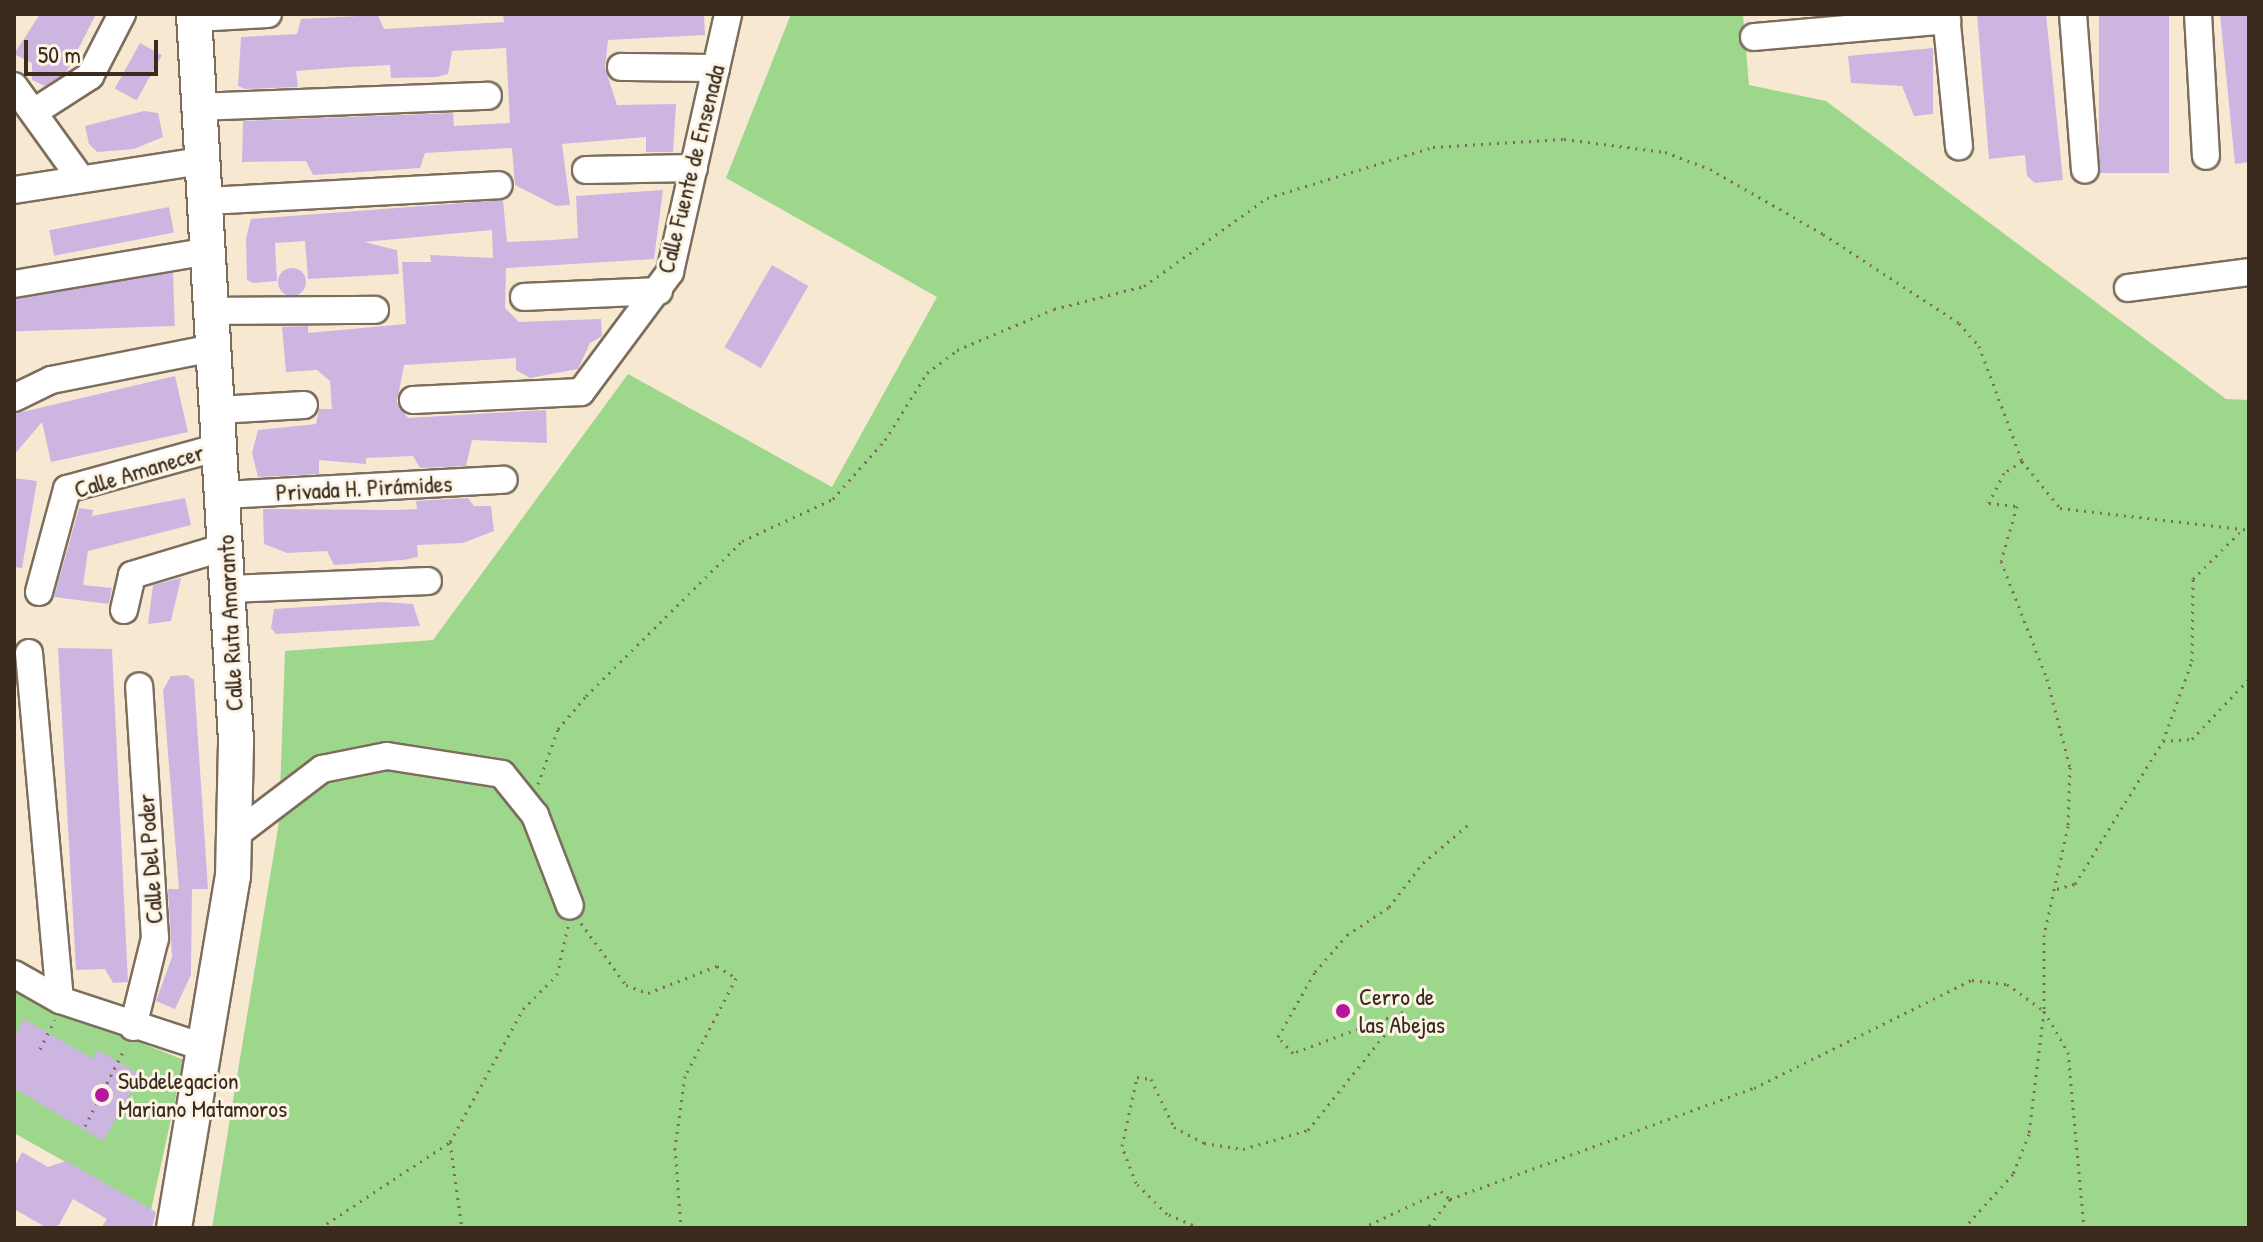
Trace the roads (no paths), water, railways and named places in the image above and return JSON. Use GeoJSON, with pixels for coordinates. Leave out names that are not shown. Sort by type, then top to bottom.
{"type":"FeatureCollection","features":[{"type":"Feature","properties":{"kind":"main road","name":"Calle Ruta Amaranto"},"geometry":{"type":"LineString","coordinates":[[174,1228],[206,1048],[234,836],[229,589],[206,201],[196,107],[194,16]]}},
{"type":"Feature","properties":{"kind":"street"},"geometry":{"type":"LineString","coordinates":[[81,179],[21,99],[90,76],[122,14]]}},
{"type":"Feature","properties":{"kind":"street"},"geometry":{"type":"LineString","coordinates":[[194,16],[268,14]]}},
{"type":"Feature","properties":{"kind":"street","name":"Calle Fuente de Ensenada"},"geometry":{"type":"LineString","coordinates":[[413,400],[581,392],[659,291],[694,168],[728,14]]}},
{"type":"Feature","properties":{"kind":"street"},"geometry":{"type":"LineString","coordinates":[[2073,14],[2085,170]]}},
{"type":"Feature","properties":{"kind":"street"},"geometry":{"type":"LineString","coordinates":[[2198,14],[2206,156]]}},
{"type":"Feature","properties":{"kind":"street"},"geometry":{"type":"LineString","coordinates":[[1754,37],[1947,17],[1959,146]]}},
{"type":"Feature","properties":{"kind":"street"},"geometry":{"type":"LineString","coordinates":[[621,67],[716,68]]}},
{"type":"Feature","properties":{"kind":"street"},"geometry":{"type":"LineString","coordinates":[[196,107],[488,96]]}},
{"type":"Feature","properties":{"kind":"street"},"geometry":{"type":"LineString","coordinates":[[14,190],[202,161]]}},
{"type":"Feature","properties":{"kind":"street"},"geometry":{"type":"LineString","coordinates":[[586,170],[694,168]]}},
{"type":"Feature","properties":{"kind":"street"},"geometry":{"type":"LineString","coordinates":[[206,201],[499,185]]}},
{"type":"Feature","properties":{"kind":"street"},"geometry":{"type":"LineString","coordinates":[[14,284],[209,251]]}},
{"type":"Feature","properties":{"kind":"street"},"geometry":{"type":"LineString","coordinates":[[2128,288],[2249,272]]}},
{"type":"Feature","properties":{"kind":"street"},"geometry":{"type":"LineString","coordinates":[[524,297],[659,291]]}},
{"type":"Feature","properties":{"kind":"street"},"geometry":{"type":"LineString","coordinates":[[212,311],[375,310]]}},
{"type":"Feature","properties":{"kind":"street"},"geometry":{"type":"LineString","coordinates":[[14,398],[51,380],[213,348]]}},
{"type":"Feature","properties":{"kind":"street"},"geometry":{"type":"LineString","coordinates":[[218,410],[304,405]]}},
{"type":"Feature","properties":{"kind":"street","name":"Calle Amanecer"},"geometry":{"type":"LineString","coordinates":[[39,592],[67,489],[220,447]]}},
{"type":"Feature","properties":{"kind":"street","name":"Privada H. Pirámides"},"geometry":{"type":"LineString","coordinates":[[223,495],[504,480]]}},
{"type":"Feature","properties":{"kind":"street"},"geometry":{"type":"LineString","coordinates":[[124,610],[132,575],[225,547]]}},
{"type":"Feature","properties":{"kind":"street"},"geometry":{"type":"LineString","coordinates":[[229,589],[428,581]]}},
{"type":"Feature","properties":{"kind":"street"},"geometry":{"type":"LineString","coordinates":[[29,653],[59,1007]]}},
{"type":"Feature","properties":{"kind":"street","name":"Calle Del Poder"},"geometry":{"type":"LineString","coordinates":[[133,1027],[155,938],[139,687]]}},
{"type":"Feature","properties":{"kind":"street"},"geometry":{"type":"LineString","coordinates":[[234,836],[322,769],[387,756],[502,774],[535,815],[570,906]]}},
{"type":"Feature","properties":{"kind":"street"},"geometry":{"type":"LineString","coordinates":[[14,974],[59,1007],[206,1048]]}},
{"type":"Feature","properties":{"kind":"place","name":"Cerro de las Abejas"},"geometry":{"type":"Point","coordinates":[1343,1011]}},
{"type":"Feature","properties":{"kind":"place","name":"Subdelegacion Mariano Matamoros"},"geometry":{"type":"Point","coordinates":[102,1095]}}]}
